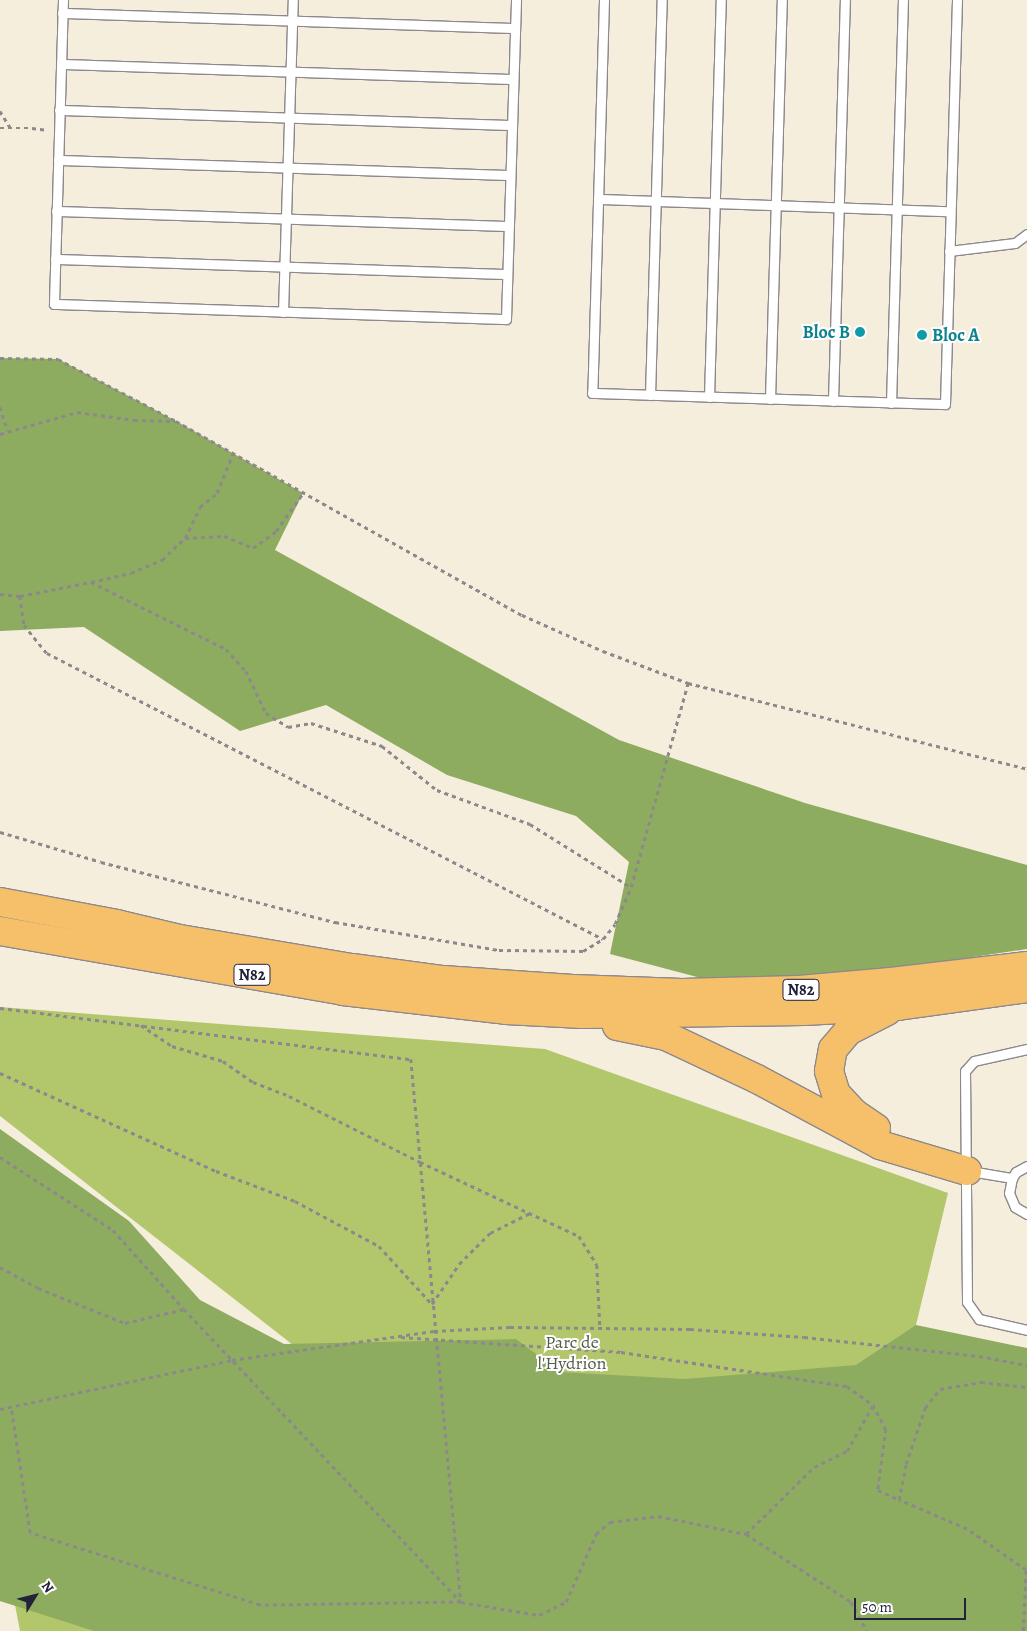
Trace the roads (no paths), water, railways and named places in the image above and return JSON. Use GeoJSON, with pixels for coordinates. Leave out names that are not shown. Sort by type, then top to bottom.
{"type":"FeatureCollection","features":[{"type":"Feature","properties":{"kind":"highway","name":"N82"},"geometry":{"type":"LineString","coordinates":[[0,902],[117,924],[180,939],[352,968],[443,980],[573,990],[682,993],[799,990],[891,982],[1027,966]]}},
{"type":"Feature","properties":{"kind":"highway","name":"N82"},"geometry":{"type":"LineString","coordinates":[[0,931],[343,992],[506,1010],[582,1014],[684,1014],[898,1006],[1027,988]]}},
{"type":"Feature","properties":{"kind":"highway"},"geometry":{"type":"LineString","coordinates":[[898,1006],[848,1031],[833,1049],[829,1071],[836,1094],[854,1113],[878,1129],[936,1151],[967,1171]]}},
{"type":"Feature","properties":{"kind":"highway"},"geometry":{"type":"LineString","coordinates":[[582,1014],[626,1029],[666,1036],[757,1079],[880,1145],[967,1171]]}},
{"type":"Feature","properties":{"kind":"lane"},"geometry":{"type":"LineString","coordinates":[[63,0],[54,304],[506,319],[516,0]]}},
{"type":"Feature","properties":{"kind":"lane"},"geometry":{"type":"LineString","coordinates":[[284,312],[293,0]]}},
{"type":"Feature","properties":{"kind":"lane"},"geometry":{"type":"LineString","coordinates":[[604,0],[592,393],[944,404],[957,0]]}},
{"type":"Feature","properties":{"kind":"lane"},"geometry":{"type":"LineString","coordinates":[[650,395],[662,0]]}},
{"type":"Feature","properties":{"kind":"lane"},"geometry":{"type":"LineString","coordinates":[[709,397],[721,0]]}},
{"type":"Feature","properties":{"kind":"lane"},"geometry":{"type":"LineString","coordinates":[[770,399],[782,0]]}},
{"type":"Feature","properties":{"kind":"lane"},"geometry":{"type":"LineString","coordinates":[[833,401],[845,0]]}},
{"type":"Feature","properties":{"kind":"lane"},"geometry":{"type":"LineString","coordinates":[[891,403],[903,0]]}},
{"type":"Feature","properties":{"kind":"lane"},"geometry":{"type":"LineString","coordinates":[[62,13],[515,28]]}},
{"type":"Feature","properties":{"kind":"lane"},"geometry":{"type":"LineString","coordinates":[[61,64],[513,79]]}},
{"type":"Feature","properties":{"kind":"lane"},"geometry":{"type":"LineString","coordinates":[[60,110],[512,125]]}},
{"type":"Feature","properties":{"kind":"lane"},"geometry":{"type":"LineString","coordinates":[[58,160],[510,175]]}},
{"type":"Feature","properties":{"kind":"lane"},"geometry":{"type":"LineString","coordinates":[[598,199],[950,210]]}},
{"type":"Feature","properties":{"kind":"lane"},"geometry":{"type":"LineString","coordinates":[[56,211],[509,226]]}},
{"type":"Feature","properties":{"kind":"lane"},"geometry":{"type":"LineString","coordinates":[[949,251],[1015,243],[1027,234]]}},
{"type":"Feature","properties":{"kind":"lane"},"geometry":{"type":"LineString","coordinates":[[55,259],[507,274]]}},
{"type":"Feature","properties":{"kind":"lane"},"geometry":{"type":"LineString","coordinates":[[1027,1049],[974,1061],[965,1071],[967,1302],[979,1319],[1027,1330]]}},
{"type":"Feature","properties":{"kind":"lane"},"geometry":{"type":"LineString","coordinates":[[1027,1166],[1016,1172],[1009,1185],[1011,1200],[1015,1207],[1027,1214]]}},
{"type":"Feature","properties":{"kind":"lane"},"geometry":{"type":"LineString","coordinates":[[967,1171],[1012,1178]]}},
{"type":"Feature","properties":{"kind":"place","name":"Bloc B"},"geometry":{"type":"Point","coordinates":[860,332]}},
{"type":"Feature","properties":{"kind":"place","name":"Bloc A"},"geometry":{"type":"Point","coordinates":[922,335]}},
{"type":"Feature","properties":{"kind":"park label","name":"Parc de l'Hydrion"},"geometry":{"type":"Point","coordinates":[572,1354]}}]}
